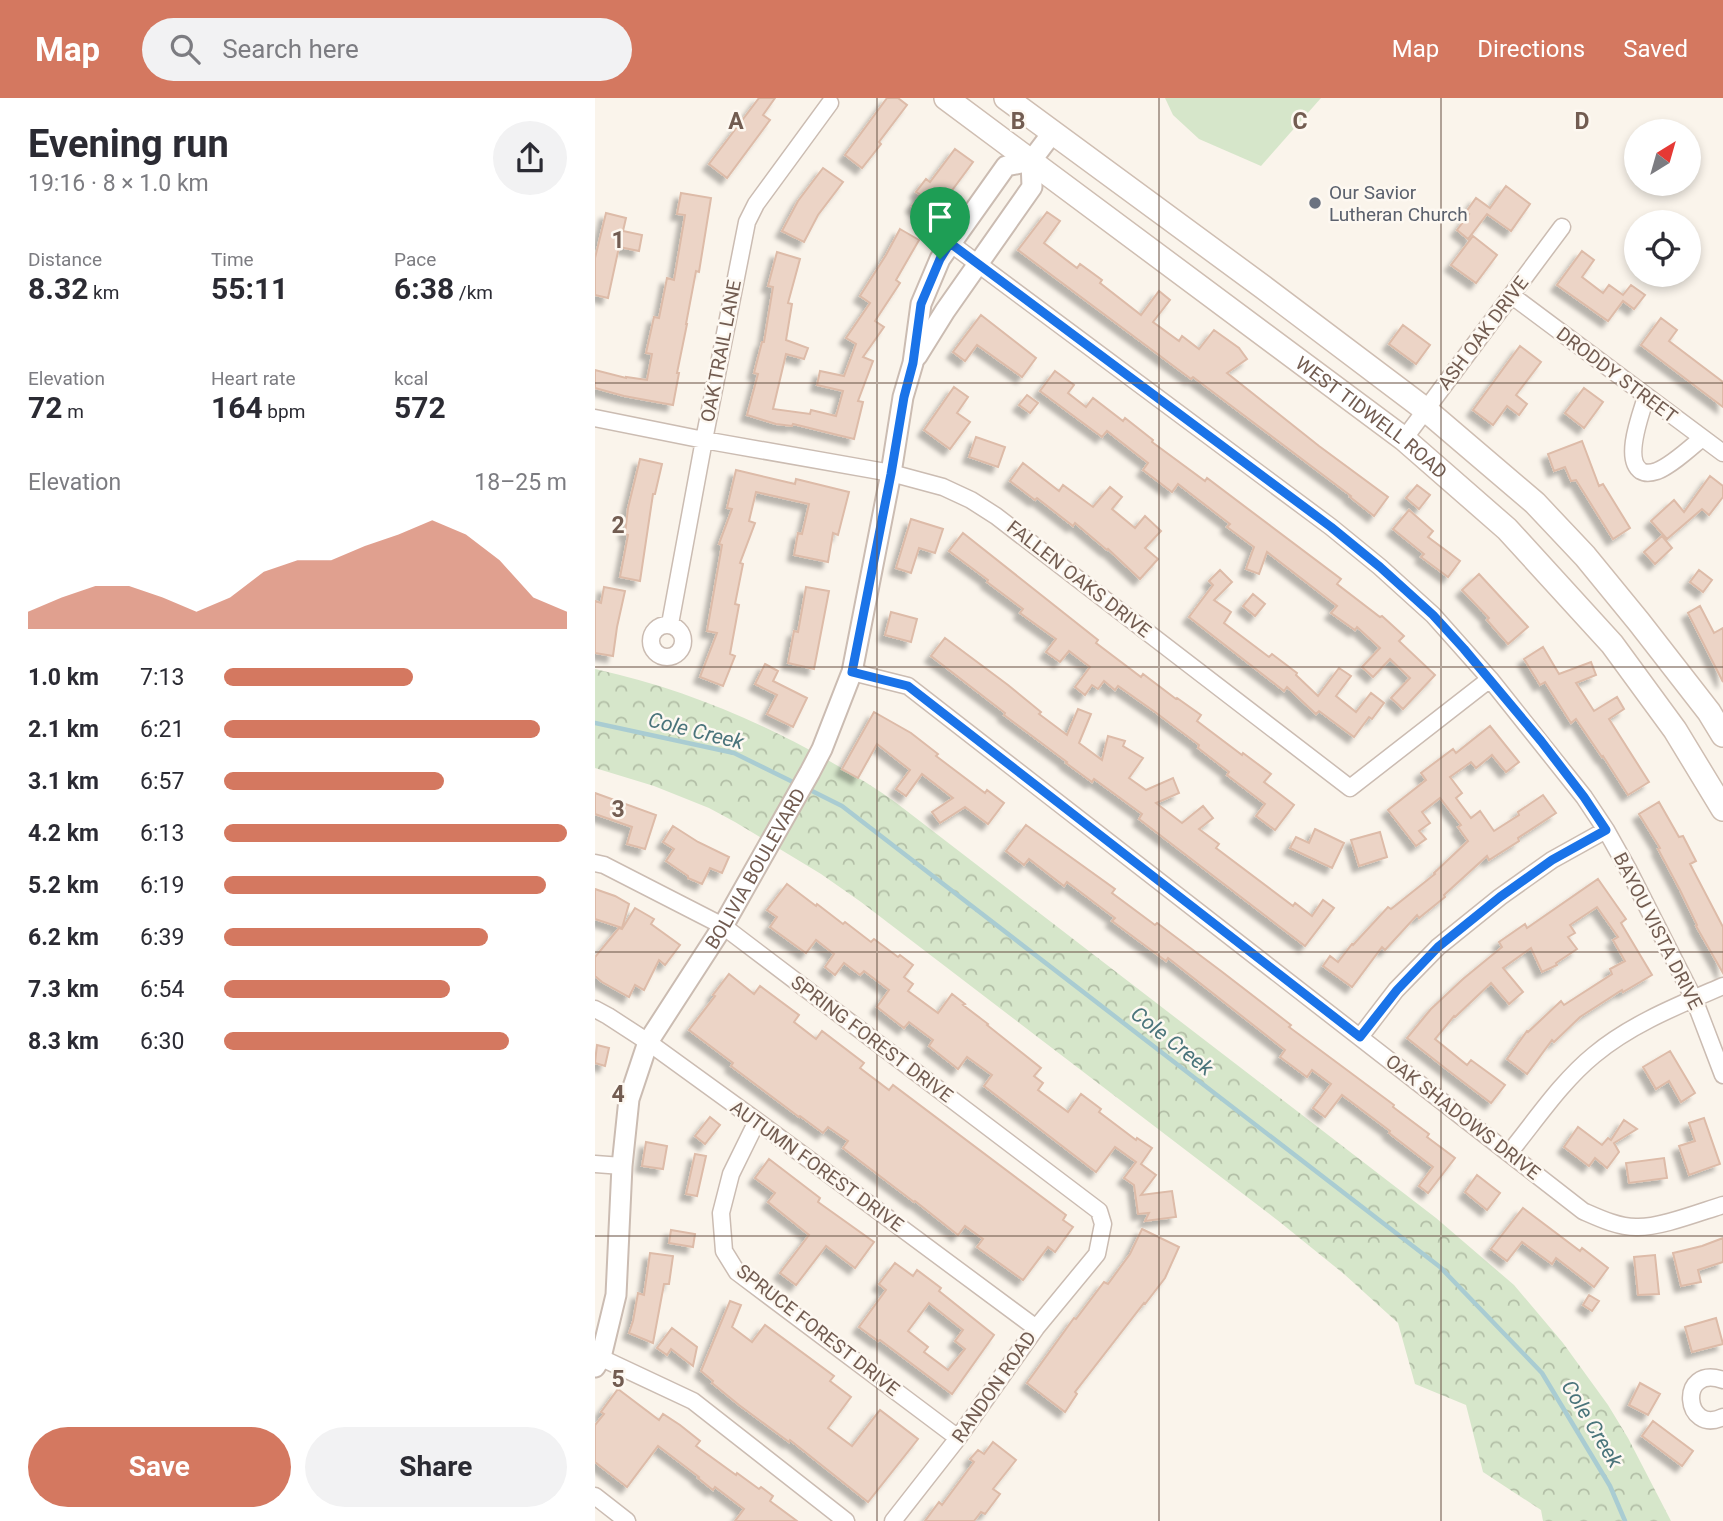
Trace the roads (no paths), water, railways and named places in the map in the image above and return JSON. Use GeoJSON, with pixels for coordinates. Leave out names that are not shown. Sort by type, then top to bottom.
{"type":"FeatureCollection","features":[{"type":"Feature","properties":{"kind":"main road","name":"WEST TIDWELL ROAD"},"geometry":{"type":"LineString","coordinates":[[946,98],[1404,439],[1507,528],[1612,644],[1675,730],[1723,809]]}},
{"type":"Feature","properties":{"kind":"main road","name":"WEST TIDWELL ROAD"},"geometry":{"type":"LineString","coordinates":[[1006,98],[1426,410],[1535,503],[1585,556],[1639,622],[1709,712],[1723,735]]}},
{"type":"Feature","properties":{"kind":"main road"},"geometry":{"type":"LineString","coordinates":[[1240,316],[1263,287]]}},
{"type":"Feature","properties":{"kind":"main road"},"geometry":{"type":"LineString","coordinates":[[1612,644],[1639,622]]}},
{"type":"Feature","properties":{"kind":"street","name":"OAK TRAIL LANE"},"geometry":{"type":"LineString","coordinates":[[670,624],[747,222],[756,204],[830,103]]}},
{"type":"Feature","properties":{"kind":"street"},"geometry":{"type":"LineString","coordinates":[[1031,161],[1053,132]]}},
{"type":"Feature","properties":{"kind":"street","name":"BOLIVIA BOULEVARD"},"geometry":{"type":"LineString","coordinates":[[597,1360],[616,1296],[622,1166],[629,1099],[648,1042],[723,926],[810,772],[822,749],[852,672],[904,397],[913,363],[921,304],[940,259],[1006,166],[1031,161],[1032,187],[945,311],[913,363]]}},
{"type":"Feature","properties":{"kind":"street","name":"ASH OAK DRIVE"},"geometry":{"type":"LineString","coordinates":[[1404,439],[1562,227]]}},
{"type":"Feature","properties":{"kind":"street","name":"BAYOU VISTA DRIVE"},"geometry":{"type":"LineString","coordinates":[[950,243],[1331,527],[1433,615],[1490,679],[1584,797],[1606,830],[1694,999],[1723,1075]]}},
{"type":"Feature","properties":{"kind":"street","name":"DRODDY STREET"},"geometry":{"type":"LineString","coordinates":[[1511,296],[1723,453]]}},
{"type":"Feature","properties":{"kind":"street"},"geometry":{"type":"LineString","coordinates":[[1646,397],[1633,448],[1633,462],[1640,470],[1649,473],[1660,470],[1702,438]]}},
{"type":"Feature","properties":{"kind":"street","name":"FALLEN OAKS DRIVE"},"geometry":{"type":"LineString","coordinates":[[595,418],[943,486],[996,516],[1350,788],[1490,679]]}},
{"type":"Feature","properties":{"kind":"street","name":"OAK SHADOWS DRIVE"},"geometry":{"type":"LineString","coordinates":[[852,672],[908,686],[1583,1211],[1633,1227],[1650,1227],[1723,1205]]}},
{"type":"Feature","properties":{"kind":"street"},"geometry":{"type":"LineString","coordinates":[[1360,1037],[1397,990],[1438,947],[1500,897],[1552,860],[1606,830]]}},
{"type":"Feature","properties":{"kind":"street","name":"SPRING FOREST DRIVE"},"geometry":{"type":"LineString","coordinates":[[595,863],[604,865],[723,926],[1099,1211],[1103,1224],[1097,1254]]}},
{"type":"Feature","properties":{"kind":"street"},"geometry":{"type":"LineString","coordinates":[[1509,1153],[1569,1078],[1594,1055],[1649,1020],[1723,986]]}},
{"type":"Feature","properties":{"kind":"street","name":"AUTUMN FOREST DRIVE"},"geometry":{"type":"LineString","coordinates":[[595,1009],[648,1042],[758,1121],[1035,1328]]}},
{"type":"Feature","properties":{"kind":"street","name":"SPRUCE FOREST DRIVE"},"geometry":{"type":"LineString","coordinates":[[758,1121],[731,1174],[722,1213],[724,1251],[737,1272],[958,1438]]}},
{"type":"Feature","properties":{"kind":"street"},"geometry":{"type":"LineString","coordinates":[[595,1164],[622,1166]]}},
{"type":"Feature","properties":{"kind":"street","name":"RANDON ROAD"},"geometry":{"type":"LineString","coordinates":[[893,1521],[958,1438],[1035,1328],[1097,1254]]}},
{"type":"Feature","properties":{"kind":"street"},"geometry":{"type":"LineString","coordinates":[[597,1360],[692,1401],[846,1521]]}},
{"type":"Feature","properties":{"kind":"street"},"geometry":{"type":"LineString","coordinates":[[1723,1380],[1706,1378],[1693,1388],[1690,1396],[1691,1404],[1701,1418],[1718,1420],[1723,1417]]}},
{"type":"Feature","properties":{"kind":"street"},"geometry":{"type":"LineString","coordinates":[[595,1496],[627,1521]]}},
{"type":"Feature","properties":{"kind":"waterway","name":"Cole Creek"},"geometry":{"type":"LineString","coordinates":[[595,723],[734,753],[797,784]]}},
{"type":"Feature","properties":{"kind":"waterway","name":"Cole Creek"},"geometry":{"type":"LineString","coordinates":[[808,789],[842,806],[1440,1267],[1542,1373],[1610,1486],[1625,1521]]}},
{"type":"Feature","properties":{"kind":"place","name":"Our Savior Lutheran Church"},"geometry":{"type":"Point","coordinates":[1315,203]}}]}
